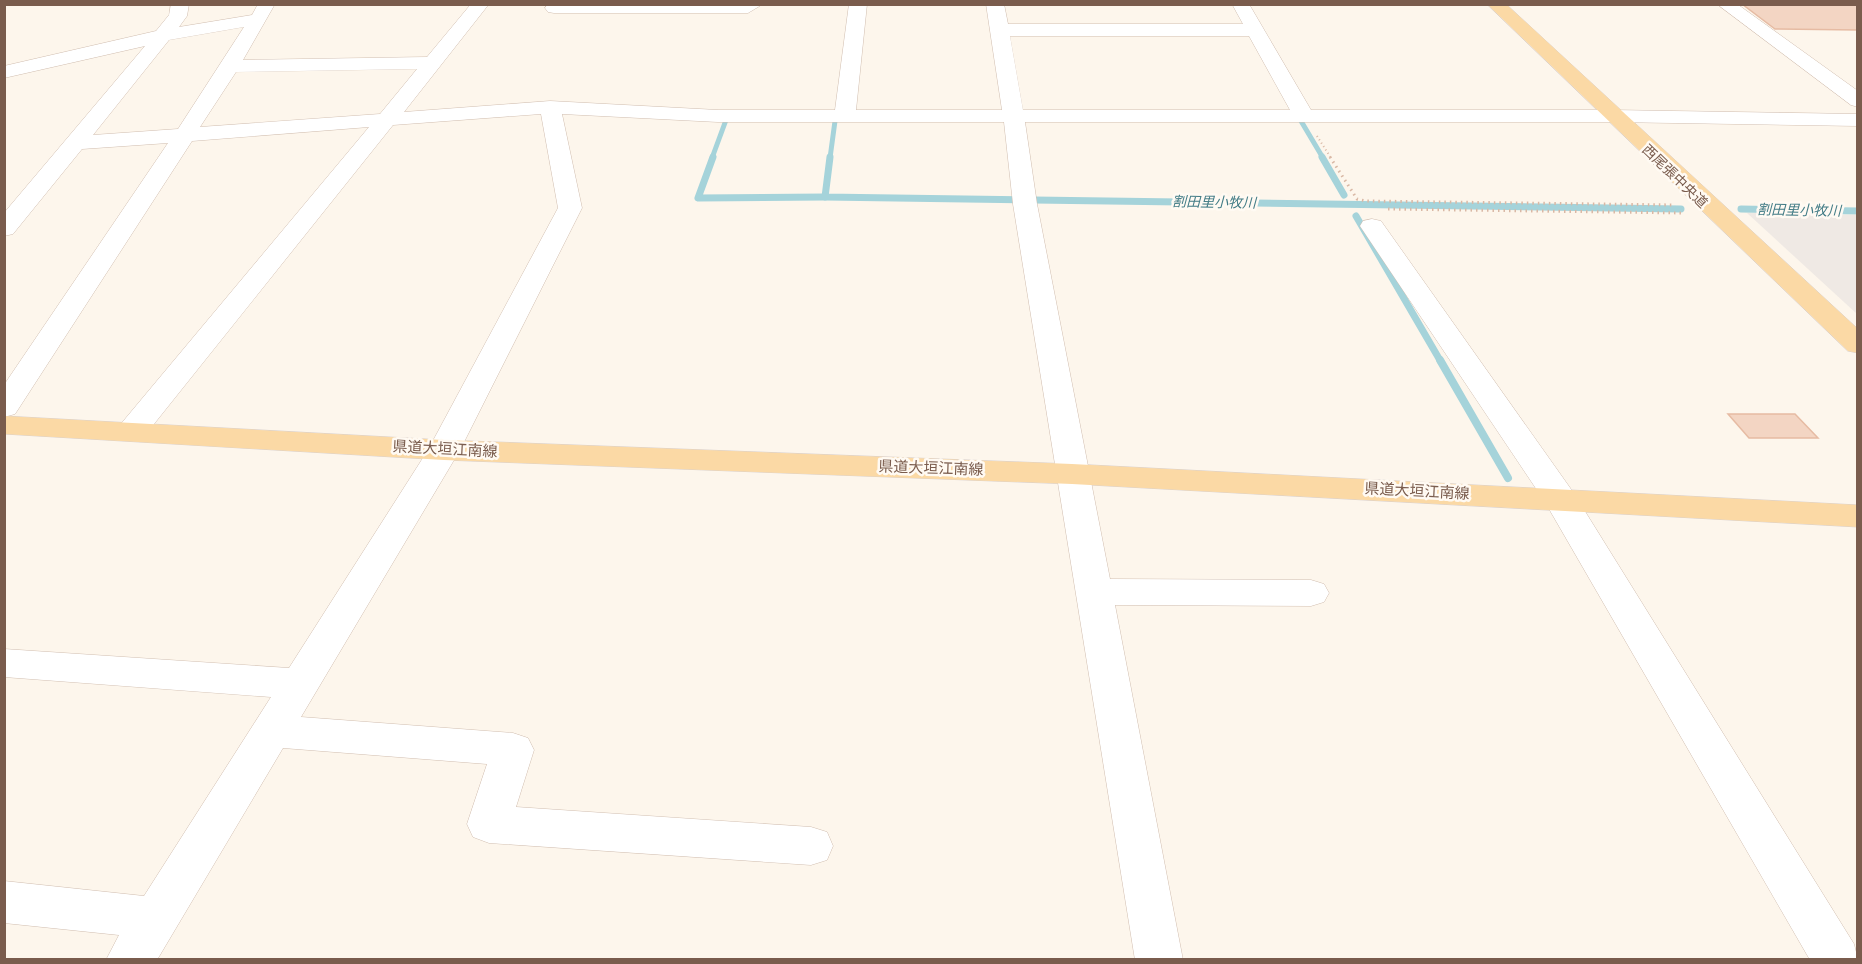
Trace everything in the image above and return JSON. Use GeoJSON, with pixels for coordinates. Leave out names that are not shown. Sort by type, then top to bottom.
{"type":"FeatureCollection","features":[{"type":"Feature","properties":{"kind":"main road","name":"西尾張中央道"},"geometry":{"type":"LineString","coordinates":[[1496,4],[1710,209],[1857,345]]}},
{"type":"Feature","properties":{"kind":"main road","name":"県道大垣江南線"},"geometry":{"type":"LineString","coordinates":[[4,425],[444,450],[1072,474],[1857,516]]}},
{"type":"Feature","properties":{"kind":"street"},"geometry":{"type":"LineString","coordinates":[[4,229],[164,34],[178,15],[180,4]]}},
{"type":"Feature","properties":{"kind":"street"},"geometry":{"type":"LineString","coordinates":[[131,432],[481,4]]}},
{"type":"Feature","properties":{"kind":"street"},"geometry":{"type":"LineString","coordinates":[[554,8],[748,8],[755,4]]}},
{"type":"Feature","properties":{"kind":"street"},"geometry":{"type":"LineString","coordinates":[[845,116],[858,4]]}},
{"type":"Feature","properties":{"kind":"street"},"geometry":{"type":"LineString","coordinates":[[995,4],[1014,117],[1024,201],[1159,960]]}},
{"type":"Feature","properties":{"kind":"street"},"geometry":{"type":"LineString","coordinates":[[1240,4],[1304,115]]}},
{"type":"Feature","properties":{"kind":"street"},"geometry":{"type":"LineString","coordinates":[[1725,4],[1857,101]]}},
{"type":"Feature","properties":{"kind":"street"},"geometry":{"type":"LineString","coordinates":[[4,72],[96,53],[164,34],[262,12]]}},
{"type":"Feature","properties":{"kind":"street"},"geometry":{"type":"LineString","coordinates":[[4,408],[230,66],[262,12]]}},
{"type":"Feature","properties":{"kind":"street"},"geometry":{"type":"LineString","coordinates":[[998,30],[1254,30]]}},
{"type":"Feature","properties":{"kind":"street"},"geometry":{"type":"LineString","coordinates":[[230,66],[433,63]]}},
{"type":"Feature","properties":{"kind":"street"},"geometry":{"type":"LineString","coordinates":[[76,143],[550,107],[718,116],[1612,116],[1857,120]]}},
{"type":"Feature","properties":{"kind":"street"},"geometry":{"type":"LineString","coordinates":[[130,960],[444,450],[570,208],[550,107]]}},
{"type":"Feature","properties":{"kind":"street"},"geometry":{"type":"LineString","coordinates":[[4,188],[39,184]]}},
{"type":"Feature","properties":{"kind":"street"},"geometry":{"type":"LineString","coordinates":[[1372,226],[1561,500],[1837,960]]}},
{"type":"Feature","properties":{"kind":"street"},"geometry":{"type":"LineString","coordinates":[[1093,592],[1311,593]]}},
{"type":"Feature","properties":{"kind":"street"},"geometry":{"type":"LineString","coordinates":[[4,663],[300,684]]}},
{"type":"Feature","properties":{"kind":"street"},"geometry":{"type":"LineString","coordinates":[[271,731],[513,750],[489,824],[811,846]]}},
{"type":"Feature","properties":{"kind":"street"},"geometry":{"type":"LineString","coordinates":[[4,902],[156,918]]}},
{"type":"Feature","properties":{"kind":"path"},"geometry":{"type":"LineString","coordinates":[[1304,115],[1357,199],[1710,209]]}},
{"type":"Feature","properties":{"kind":"path"},"geometry":{"type":"LineString","coordinates":[[1372,226],[1366,216],[1369,211],[1378,209],[1710,209]]}},
{"type":"Feature","properties":{"kind":"shaded area"},"geometry":{"type":"Polygon","coordinates":[[[1747,213],[1857,215],[1857,314],[1747,213]]]}},
{"type":"Feature","properties":{"kind":"building"},"geometry":{"type":"Polygon","coordinates":[[[1742,4],[1858,4],[1858,30],[1775,29],[1742,4]]]}},
{"type":"Feature","properties":{"kind":"building"},"geometry":{"type":"Polygon","coordinates":[[[1728,414],[1795,414],[1818,438],[1749,438],[1728,414]]]}},
{"type":"Feature","properties":{"kind":"waterway"},"geometry":{"type":"LineString","coordinates":[[712,158],[726,120]]}},
{"type":"Feature","properties":{"kind":"waterway","name":"割田里小牧川"},"geometry":{"type":"LineString","coordinates":[[830,158],[835,121]]}},
{"type":"Feature","properties":{"kind":"waterway"},"geometry":{"type":"LineString","coordinates":[[1301,121],[1323,158]]}},
{"type":"Feature","properties":{"kind":"waterway"},"geometry":{"type":"LineString","coordinates":[[713,157],[698,198],[825,197]]}},
{"type":"Feature","properties":{"kind":"waterway","name":"割田里小牧川"},"geometry":{"type":"LineString","coordinates":[[825,197],[830,157]]}},
{"type":"Feature","properties":{"kind":"waterway"},"geometry":{"type":"LineString","coordinates":[[1322,157],[1344,195]]}},
{"type":"Feature","properties":{"kind":"waterway","name":"割田里小牧川"},"geometry":{"type":"LineString","coordinates":[[825,197],[1681,209]]}},
{"type":"Feature","properties":{"kind":"waterway","name":"割田里小牧川"},"geometry":{"type":"LineString","coordinates":[[1741,209],[1858,211]]}},
{"type":"Feature","properties":{"kind":"waterway"},"geometry":{"type":"LineString","coordinates":[[1356,216],[1441,362]]}},
{"type":"Feature","properties":{"kind":"waterway"},"geometry":{"type":"LineString","coordinates":[[1440,360],[1508,478]]}}]}
